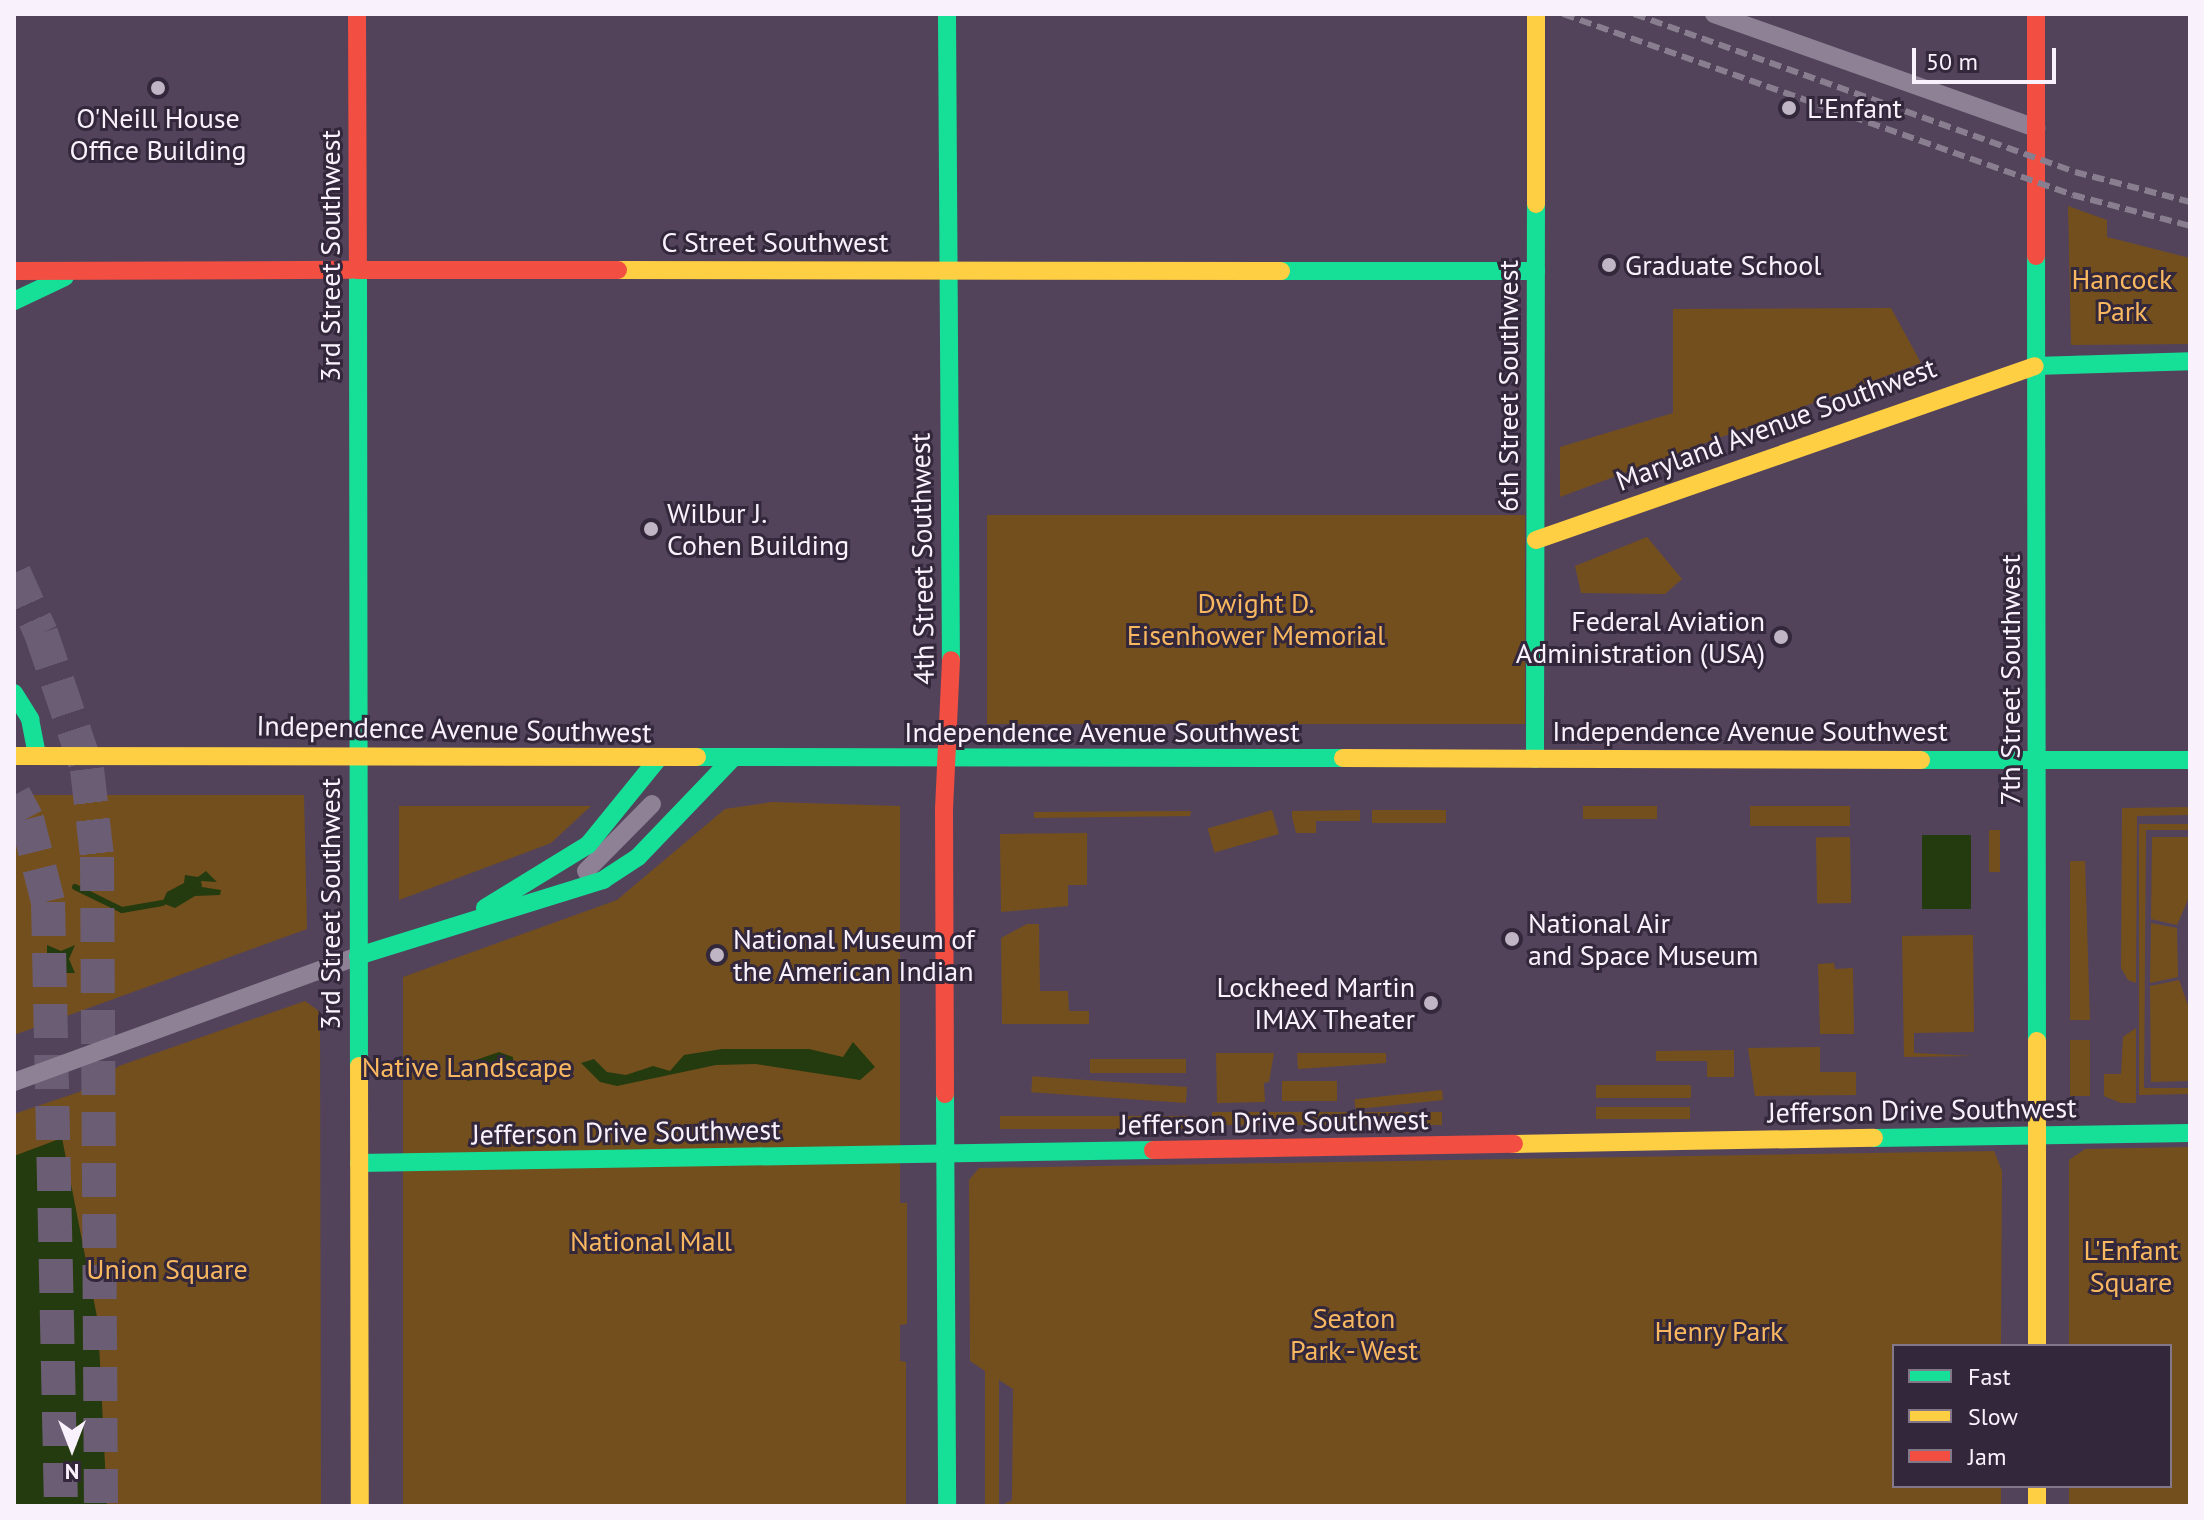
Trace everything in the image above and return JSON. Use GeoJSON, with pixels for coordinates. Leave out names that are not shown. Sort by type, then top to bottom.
{"type":"FeatureCollection","features":[{"type":"Feature","properties":{"kind":"main road","name":"3rd Street Southwest"},"geometry":{"type":"LineString","coordinates":[[357,14],[360,1506]]}},
{"type":"Feature","properties":{"kind":"main road","name":"4th Street Southwest"},"geometry":{"type":"LineString","coordinates":[[947,14],[952,633],[948,759],[947,1506]]}},
{"type":"Feature","properties":{"kind":"main road","name":"6th Street Southwest"},"geometry":{"type":"LineString","coordinates":[[1535,759],[1536,14]]}},
{"type":"Feature","properties":{"kind":"main road","name":"7th Street Southwest"},"geometry":{"type":"LineString","coordinates":[[2036,14],[2037,1344]]}},
{"type":"Feature","properties":{"kind":"main road","name":"C Street Southwest"},"geometry":{"type":"LineString","coordinates":[[14,271],[1536,271]]}},
{"type":"Feature","properties":{"kind":"main road"},"geometry":{"type":"LineString","coordinates":[[14,301],[80,271]]}},
{"type":"Feature","properties":{"kind":"main road"},"geometry":{"type":"LineString","coordinates":[[2036,364],[2190,361]]}},
{"type":"Feature","properties":{"kind":"main road","name":"Maryland Avenue Southwest"},"geometry":{"type":"LineString","coordinates":[[1536,540],[2036,364]]}},
{"type":"Feature","properties":{"kind":"main road"},"geometry":{"type":"LineString","coordinates":[[14,693],[30,719],[37,755]]}},
{"type":"Feature","properties":{"kind":"main road","name":"Independence Avenue Southwest"},"geometry":{"type":"LineString","coordinates":[[14,756],[2190,760]]}},
{"type":"Feature","properties":{"kind":"main road"},"geometry":{"type":"LineString","coordinates":[[468,918],[588,845],[658,759]]}},
{"type":"Feature","properties":{"kind":"main road"},"geometry":{"type":"LineString","coordinates":[[358,956],[468,918],[534,905],[622,869],[732,759]]}},
{"type":"Feature","properties":{"kind":"main road","name":"Jefferson Drive Southwest"},"geometry":{"type":"LineString","coordinates":[[359,1163],[2190,1133]]}},
{"type":"Feature","properties":{"kind":"street"},"geometry":{"type":"LineString","coordinates":[[1714,14],[2036,128]]}},
{"type":"Feature","properties":{"kind":"street"},"geometry":{"type":"LineString","coordinates":[[586,871],[652,804]]}},
{"type":"Feature","properties":{"kind":"street"},"geometry":{"type":"LineString","coordinates":[[14,1082],[358,956]]}},
{"type":"Feature","properties":{"kind":"green space","name":"Hancock Park"},"geometry":{"type":"Polygon","coordinates":[[[2068,206],[2107,220],[2107,237],[2190,258],[2190,344],[2071,345],[2068,206]]]}},
{"type":"Feature","properties":{"kind":"green space"},"geometry":{"type":"Polygon","coordinates":[[[1891,308],[1921,363],[1560,497],[1560,447],[1673,413],[1673,309],[1891,308]]]}},
{"type":"Feature","properties":{"kind":"green space","name":"Dwight D. Eisenhower Memorial"},"geometry":{"type":"Polygon","coordinates":[[[987,515],[1525,515],[1525,724],[987,724],[987,515]]]}},
{"type":"Feature","properties":{"kind":"green space"},"geometry":{"type":"Polygon","coordinates":[[[1647,537],[1682,579],[1665,594],[1581,593],[1575,566],[1647,537]]]}},
{"type":"Feature","properties":{"kind":"green space"},"geometry":{"type":"Polygon","coordinates":[[[14,795],[304,795],[307,929],[14,1035],[14,795]]]}},
{"type":"Feature","properties":{"kind":"green space","name":"National Mall"},"geometry":{"type":"Polygon","coordinates":[[[772,802],[900,806],[900,1203],[907,1203],[907,1324],[900,1325],[900,1361],[906,1362],[906,1506],[403,1506],[403,977],[617,900],[725,809],[772,802]]]}},
{"type":"Feature","properties":{"kind":"green space"},"geometry":{"type":"Polygon","coordinates":[[[399,806],[591,806],[551,843],[399,900],[399,806]]]}},
{"type":"Feature","properties":{"kind":"green space"},"geometry":{"type":"Polygon","coordinates":[[[1583,806],[1657,806],[1657,819],[1583,819],[1583,806]]]}},
{"type":"Feature","properties":{"kind":"green space"},"geometry":{"type":"Polygon","coordinates":[[[1750,806],[1850,806],[1850,826],[1750,826],[1750,806]]]}},
{"type":"Feature","properties":{"kind":"green space"},"geometry":{"type":"Polygon","coordinates":[[[2190,807],[2190,815],[2137,816],[2136,983],[2128,980],[2121,968],[2122,808],[2190,807]]]}},
{"type":"Feature","properties":{"kind":"green space"},"geometry":{"type":"Polygon","coordinates":[[[1272,810],[1279,834],[1214,852],[1208,828],[1272,810]]]}},
{"type":"Feature","properties":{"kind":"green space"},"geometry":{"type":"Polygon","coordinates":[[[1360,810],[1360,821],[1316,821],[1316,833],[1296,833],[1292,817],[1292,811],[1360,810]]]}},
{"type":"Feature","properties":{"kind":"green space"},"geometry":{"type":"Polygon","coordinates":[[[1372,810],[1446,810],[1446,823],[1372,823],[1372,810]]]}},
{"type":"Feature","properties":{"kind":"green space"},"geometry":{"type":"Polygon","coordinates":[[[1191,811],[1190,816],[1034,818],[1034,812],[1191,811]]]}},
{"type":"Feature","properties":{"kind":"green space"},"geometry":{"type":"Polygon","coordinates":[[[2139,824],[2190,824],[2190,830],[2146,830],[2144,1088],[2190,1088],[2190,1094],[2139,1095],[2139,824]]]}},
{"type":"Feature","properties":{"kind":"green space"},"geometry":{"type":"Polygon","coordinates":[[[1989,830],[2000,830],[2000,872],[1989,872],[1989,830]]]}},
{"type":"Feature","properties":{"kind":"green space"},"geometry":{"type":"Polygon","coordinates":[[[1087,833],[1087,885],[1068,885],[1068,906],[1001,912],[1000,834],[1087,833]]]}},
{"type":"Feature","properties":{"kind":"green space"},"geometry":{"type":"Polygon","coordinates":[[[1850,837],[1851,903],[1817,904],[1816,838],[1850,837]]]}},
{"type":"Feature","properties":{"kind":"green space"},"geometry":{"type":"Polygon","coordinates":[[[2152,837],[2190,837],[2190,895],[2177,925],[2151,919],[2152,837]]]}},
{"type":"Feature","properties":{"kind":"green space"},"geometry":{"type":"Polygon","coordinates":[[[2070,861],[2085,861],[2090,1020],[2070,1020],[2070,861]]]}},
{"type":"Feature","properties":{"kind":"green space"},"geometry":{"type":"Polygon","coordinates":[[[2151,923],[2177,928],[2178,977],[2150,983],[2151,923]]]}},
{"type":"Feature","properties":{"kind":"green space"},"geometry":{"type":"Polygon","coordinates":[[[1027,924],[1039,924],[1040,991],[1068,991],[1069,1011],[1089,1011],[1089,1024],[1002,1024],[1001,938],[1027,924]]]}},
{"type":"Feature","properties":{"kind":"green space"},"geometry":{"type":"Polygon","coordinates":[[[1973,935],[1974,1032],[1914,1033],[1914,1053],[1974,1056],[1904,1057],[1902,936],[1973,935]]]}},
{"type":"Feature","properties":{"kind":"green space"},"geometry":{"type":"Polygon","coordinates":[[[1834,963],[1835,969],[1853,968],[1854,1034],[1820,1034],[1818,964],[1834,963]]]}},
{"type":"Feature","properties":{"kind":"green space"},"geometry":{"type":"Polygon","coordinates":[[[2179,980],[2190,1011],[2190,1081],[2151,1082],[2150,986],[2179,980]]]}},
{"type":"Feature","properties":{"kind":"green space","name":"Union Square"},"geometry":{"type":"Polygon","coordinates":[[[305,1001],[320,1012],[321,1506],[14,1506],[14,1114],[79,1092],[119,1066],[305,1001]]]}},
{"type":"Feature","properties":{"kind":"green space"},"geometry":{"type":"Polygon","coordinates":[[[2136,1028],[2136,1103],[2121,1103],[2104,1096],[2104,1074],[2121,1074],[2123,1037],[2136,1028]]]}},
{"type":"Feature","properties":{"kind":"green space"},"geometry":{"type":"Polygon","coordinates":[[[2070,1040],[2090,1040],[2090,1096],[2070,1096],[2070,1040]]]}},
{"type":"Feature","properties":{"kind":"green space"},"geometry":{"type":"Polygon","coordinates":[[[1820,1047],[1820,1072],[1856,1072],[1856,1095],[1755,1096],[1748,1048],[1820,1047]]]}},
{"type":"Feature","properties":{"kind":"green space"},"geometry":{"type":"Polygon","coordinates":[[[1734,1050],[1734,1077],[1707,1077],[1707,1061],[1656,1061],[1656,1051],[1734,1050]]]}},
{"type":"Feature","properties":{"kind":"green space"},"geometry":{"type":"Polygon","coordinates":[[[1216,1053],[1274,1053],[1269,1082],[1264,1083],[1265,1102],[1217,1103],[1216,1053]]]}},
{"type":"Feature","properties":{"kind":"green space"},"geometry":{"type":"Polygon","coordinates":[[[1297,1053],[1386,1053],[1386,1063],[1298,1069],[1297,1053]]]}},
{"type":"Feature","properties":{"kind":"green space"},"geometry":{"type":"Polygon","coordinates":[[[1090,1059],[1186,1059],[1186,1073],[1090,1073],[1090,1059]]]}},
{"type":"Feature","properties":{"kind":"green space"},"geometry":{"type":"Polygon","coordinates":[[[1032,1076],[1187,1087],[1186,1103],[1031,1092],[1032,1076]]]}},
{"type":"Feature","properties":{"kind":"green space"},"geometry":{"type":"Polygon","coordinates":[[[1282,1081],[1337,1081],[1337,1101],[1282,1101],[1282,1081]]]}},
{"type":"Feature","properties":{"kind":"green space"},"geometry":{"type":"Polygon","coordinates":[[[1596,1085],[1691,1085],[1691,1098],[1596,1098],[1596,1085]]]}},
{"type":"Feature","properties":{"kind":"green space"},"geometry":{"type":"Polygon","coordinates":[[[1442,1090],[1443,1100],[1356,1109],[1354,1099],[1442,1090]]]}},
{"type":"Feature","properties":{"kind":"green space"},"geometry":{"type":"Polygon","coordinates":[[[1596,1107],[1690,1107],[1690,1119],[1596,1119],[1596,1107]]]}},
{"type":"Feature","properties":{"kind":"green space"},"geometry":{"type":"Polygon","coordinates":[[[1212,1112],[1442,1112],[1442,1125],[1212,1125],[1212,1112]]]}},
{"type":"Feature","properties":{"kind":"green space"},"geometry":{"type":"Polygon","coordinates":[[[1000,1116],[1190,1116],[1190,1129],[1000,1129],[1000,1116]]]}},
{"type":"Feature","properties":{"kind":"green space","name":"L'Enfant Square"},"geometry":{"type":"Polygon","coordinates":[[[2190,1147],[2190,1506],[2069,1506],[2069,1488],[2172,1488],[2172,1344],[2069,1344],[2069,1160],[2085,1149],[2190,1147]]]}},
{"type":"Feature","properties":{"kind":"green space"},"geometry":{"type":"Polygon","coordinates":[[[1994,1151],[2002,1171],[2001,1344],[1892,1344],[1892,1488],[2001,1488],[2001,1506],[1000,1506],[1012,1500],[1013,1389],[999,1380],[999,1506],[985,1506],[985,1371],[970,1361],[969,1180],[979,1168],[1994,1151]]]}},
{"type":"Feature","properties":{"kind":"shaded area"},"geometry":{"type":"Polygon","coordinates":[[[1922,835],[1971,835],[1971,909],[1922,909],[1922,835]]]}},
{"type":"Feature","properties":{"kind":"shaded area"},"geometry":{"type":"Polygon","coordinates":[[[206,871],[217,882],[201,881],[202,887],[221,890],[220,895],[195,896],[175,908],[162,903],[167,892],[184,883],[185,875],[198,877],[206,871]]]}},
{"type":"Feature","properties":{"kind":"shaded area"},"geometry":{"type":"Polygon","coordinates":[[[47,945],[61,951],[75,945],[69,959],[75,973],[65,973],[61,966],[56,973],[47,973],[47,964],[53,959],[47,955],[47,945]]]}},
{"type":"Feature","properties":{"kind":"shaded area"},"geometry":{"type":"Polygon","coordinates":[[[853,1042],[875,1067],[860,1080],[756,1064],[716,1065],[617,1086],[600,1082],[581,1063],[594,1059],[607,1072],[626,1075],[653,1066],[670,1071],[684,1055],[722,1049],[809,1049],[843,1057],[853,1042]]]}},
{"type":"Feature","properties":{"kind":"shaded area"},"geometry":{"type":"Polygon","coordinates":[[[499,1052],[513,1057],[513,1073],[467,1081],[470,1062],[499,1052]]]}},
{"type":"Feature","properties":{"kind":"shaded area"},"geometry":{"type":"Polygon","coordinates":[[[62,1138],[98,1322],[107,1506],[14,1506],[14,1156],[62,1138]]]}},
{"type":"Feature","properties":{"kind":"waterway"},"geometry":{"type":"LineString","coordinates":[[75,887],[122,910],[162,903]]}},
{"type":"Feature","properties":{"kind":"tunnel"},"geometry":{"type":"LineString","coordinates":[[14,573],[41,633],[87,769],[97,857],[101,1506]]}},
{"type":"Feature","properties":{"kind":"tunnel"},"geometry":{"type":"LineString","coordinates":[[14,795],[27,819],[48,902],[61,1506]]}},
{"type":"Feature","properties":{"kind":"railway"},"geometry":{"type":"LineString","coordinates":[[1563,14],[2073,195],[2190,226]]}},
{"type":"Feature","properties":{"kind":"railway"},"geometry":{"type":"LineString","coordinates":[[1634,14],[2075,172],[2190,202]]}},
{"type":"Feature","properties":{"kind":"traffic: fast"},"geometry":{"type":"LineString","coordinates":[[947,14],[951,660]]}},
{"type":"Feature","properties":{"kind":"traffic: fast"},"geometry":{"type":"LineString","coordinates":[[1535,759],[1536,204]]}},
{"type":"Feature","properties":{"kind":"traffic: fast"},"geometry":{"type":"LineString","coordinates":[[2036,256],[2037,1041]]}},
{"type":"Feature","properties":{"kind":"traffic: fast"},"geometry":{"type":"LineString","coordinates":[[351,270],[358,270],[359,1066]]}},
{"type":"Feature","properties":{"kind":"traffic: fast"},"geometry":{"type":"LineString","coordinates":[[1281,271],[1536,271]]}},
{"type":"Feature","properties":{"kind":"traffic: fast"},"geometry":{"type":"LineString","coordinates":[[14,301],[65,277]]}},
{"type":"Feature","properties":{"kind":"traffic: fast"},"geometry":{"type":"LineString","coordinates":[[2035,366],[2190,361]]}},
{"type":"Feature","properties":{"kind":"traffic: fast"},"geometry":{"type":"LineString","coordinates":[[14,693],[30,719],[37,755]]}},
{"type":"Feature","properties":{"kind":"traffic: fast"},"geometry":{"type":"LineString","coordinates":[[697,757],[1343,758]]}},
{"type":"Feature","properties":{"kind":"traffic: fast"},"geometry":{"type":"LineString","coordinates":[[485,908],[588,845],[658,759]]}},
{"type":"Feature","properties":{"kind":"traffic: fast"},"geometry":{"type":"LineString","coordinates":[[358,956],[603,880],[638,857],[732,759]]}},
{"type":"Feature","properties":{"kind":"traffic: fast"},"geometry":{"type":"LineString","coordinates":[[1921,760],[2190,760]]}},
{"type":"Feature","properties":{"kind":"traffic: fast"},"geometry":{"type":"LineString","coordinates":[[945,1094],[947,1506]]}},
{"type":"Feature","properties":{"kind":"traffic: fast"},"geometry":{"type":"LineString","coordinates":[[1874,1138],[2190,1133]]}},
{"type":"Feature","properties":{"kind":"traffic: fast"},"geometry":{"type":"LineString","coordinates":[[359,1163],[1153,1150]]}},
{"type":"Feature","properties":{"kind":"traffic: slow"},"geometry":{"type":"LineString","coordinates":[[1536,14],[1536,204]]}},
{"type":"Feature","properties":{"kind":"traffic: slow"},"geometry":{"type":"LineString","coordinates":[[618,270],[1281,271]]}},
{"type":"Feature","properties":{"kind":"traffic: slow"},"geometry":{"type":"LineString","coordinates":[[1536,540],[2035,366]]}},
{"type":"Feature","properties":{"kind":"traffic: slow"},"geometry":{"type":"LineString","coordinates":[[14,756],[697,757]]}},
{"type":"Feature","properties":{"kind":"traffic: slow"},"geometry":{"type":"LineString","coordinates":[[1343,758],[1921,760]]}},
{"type":"Feature","properties":{"kind":"traffic: slow"},"geometry":{"type":"LineString","coordinates":[[2037,1041],[2037,1344]]}},
{"type":"Feature","properties":{"kind":"traffic: slow"},"geometry":{"type":"LineString","coordinates":[[359,1066],[360,1506]]}},
{"type":"Feature","properties":{"kind":"traffic: slow"},"geometry":{"type":"LineString","coordinates":[[1514,1144],[1874,1138]]}},
{"type":"Feature","properties":{"kind":"traffic: slow"},"geometry":{"type":"LineString","coordinates":[[2037,1488],[2037,1506]]}},
{"type":"Feature","properties":{"kind":"traffic: jam"},"geometry":{"type":"LineString","coordinates":[[357,14],[358,270],[618,270]]}},
{"type":"Feature","properties":{"kind":"traffic: jam"},"geometry":{"type":"LineString","coordinates":[[2036,14],[2036,256]]}},
{"type":"Feature","properties":{"kind":"traffic: jam"},"geometry":{"type":"LineString","coordinates":[[14,271],[351,270]]}},
{"type":"Feature","properties":{"kind":"traffic: jam"},"geometry":{"type":"LineString","coordinates":[[945,1094],[944,809],[951,660]]}},
{"type":"Feature","properties":{"kind":"traffic: jam"},"geometry":{"type":"LineString","coordinates":[[1153,1150],[1514,1144]]}},
{"type":"Feature","properties":{"kind":"place","name":"O'Neill House Office Building"},"geometry":{"type":"Point","coordinates":[158,88]}},
{"type":"Feature","properties":{"kind":"place","name":"L'Enfant"},"geometry":{"type":"Point","coordinates":[1789,108]}},
{"type":"Feature","properties":{"kind":"place","name":"Graduate School"},"geometry":{"type":"Point","coordinates":[1609,265]}},
{"type":"Feature","properties":{"kind":"place","name":"Wilbur J. Cohen Building"},"geometry":{"type":"Point","coordinates":[651,529]}},
{"type":"Feature","properties":{"kind":"place","name":"Federal Aviation Administration (USA)"},"geometry":{"type":"Point","coordinates":[1781,637]}},
{"type":"Feature","properties":{"kind":"place","name":"National Air and Space Museum"},"geometry":{"type":"Point","coordinates":[1512,939]}},
{"type":"Feature","properties":{"kind":"place","name":"National Museum of the American Indian"},"geometry":{"type":"Point","coordinates":[717,955]}},
{"type":"Feature","properties":{"kind":"place","name":"Lockheed Martin IMAX Theater"},"geometry":{"type":"Point","coordinates":[1431,1003]}},
{"type":"Feature","properties":{"kind":"park label","name":"Native Landscape"},"geometry":{"type":"Point","coordinates":[467,1067]}},
{"type":"Feature","properties":{"kind":"park label","name":"Henry Park"},"geometry":{"type":"Point","coordinates":[1719,1331]}},
{"type":"Feature","properties":{"kind":"park label","name":"Seaton Park - West"},"geometry":{"type":"Point","coordinates":[1354,1334]}}]}
